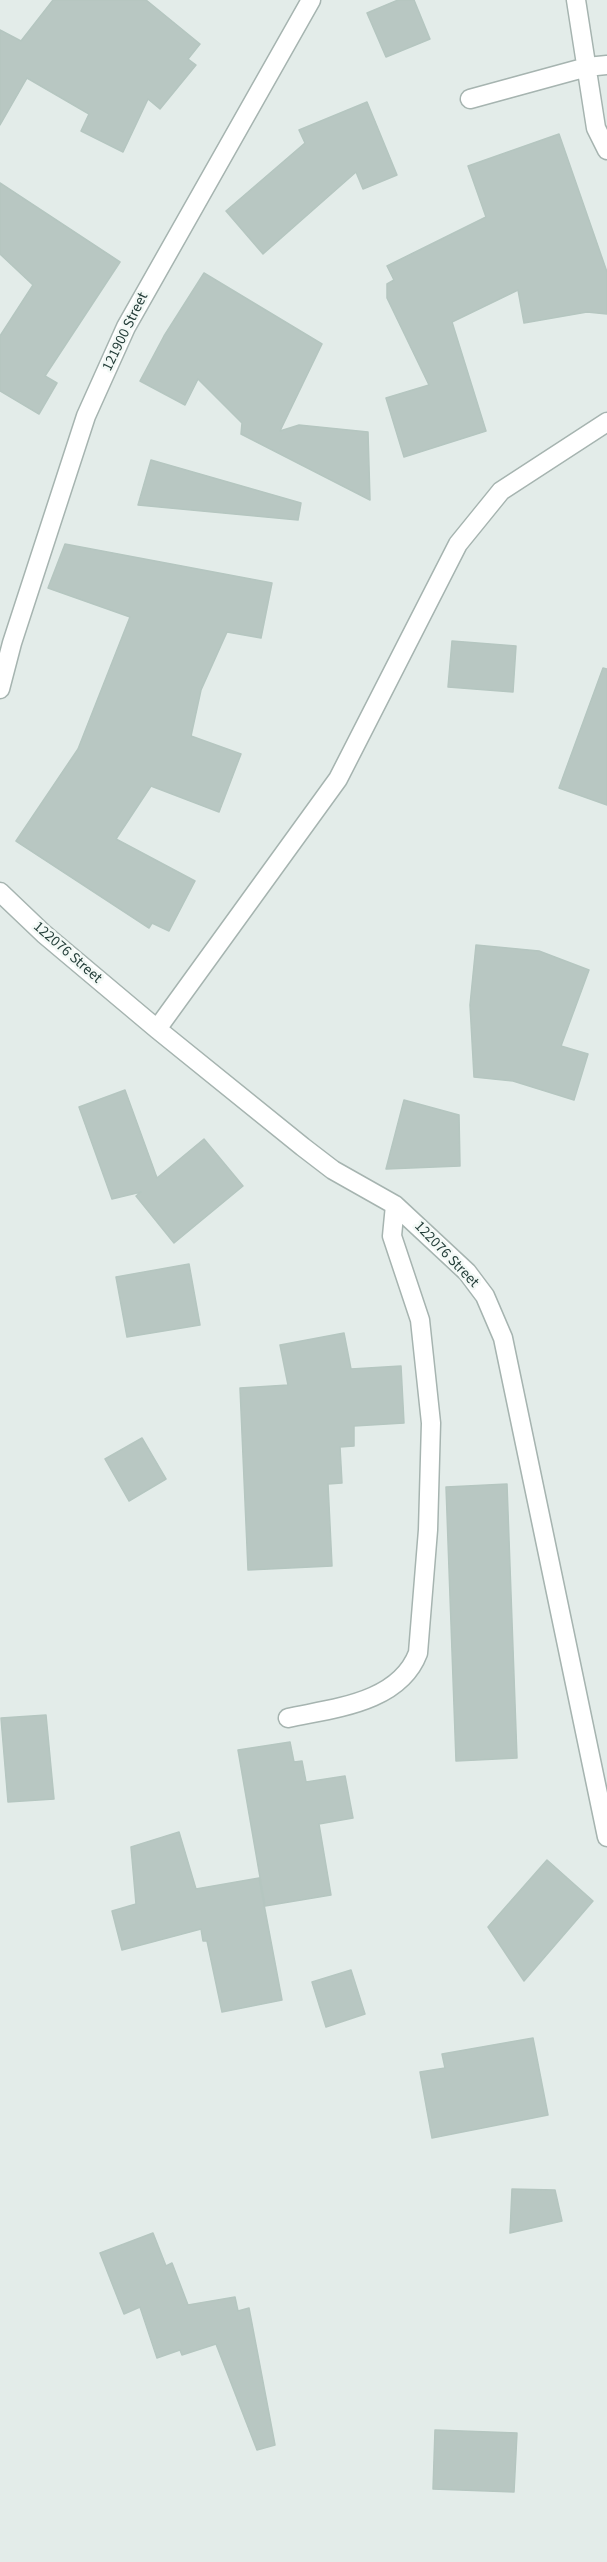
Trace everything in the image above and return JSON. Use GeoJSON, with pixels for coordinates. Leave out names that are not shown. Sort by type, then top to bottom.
{"type":"FeatureCollection","features":[{"type":"Feature","properties":{"kind":"street","name":"121900 Street"},"geometry":{"type":"LineString","coordinates":[[0,689],[12,643],[86,416],[121,337],[311,0]]}},
{"type":"Feature","properties":{"kind":"street"},"geometry":{"type":"LineString","coordinates":[[576,0],[596,128],[607,150]]}},
{"type":"Feature","properties":{"kind":"street"},"geometry":{"type":"LineString","coordinates":[[470,99],[587,67],[607,65]]}},
{"type":"Feature","properties":{"kind":"street"},"geometry":{"type":"LineString","coordinates":[[157,1029],[338,779],[458,544],[501,490],[607,422]]}},
{"type":"Feature","properties":{"kind":"street","name":"122076 Street"},"geometry":{"type":"LineString","coordinates":[[0,892],[44,934],[157,1029],[326,1164],[395,1205],[467,1272],[485,1296],[503,1338],[607,1837]]}},
{"type":"Feature","properties":{"kind":"street"},"geometry":{"type":"LineString","coordinates":[[288,1718],[359,1702],[382,1692],[397,1682],[412,1667],[418,1653],[428,1530],[431,1423],[420,1320],[392,1236],[395,1205]]}},
{"type":"Feature","properties":{"kind":"building"},"geometry":{"type":"Polygon","coordinates":[[[53,0],[146,0],[200,44],[188,59],[196,65],[160,109],[148,99],[123,152],[81,131],[89,114],[27,78],[0,125],[0,30],[21,41],[53,0]]]}},
{"type":"Feature","properties":{"kind":"building"},"geometry":{"type":"Polygon","coordinates":[[[398,0],[414,0],[430,39],[386,57],[367,13],[398,0]]]}},
{"type":"Feature","properties":{"kind":"building"},"geometry":{"type":"Polygon","coordinates":[[[367,102],[397,175],[363,189],[356,172],[263,254],[226,211],[305,143],[299,130],[367,102]]]}},
{"type":"Feature","properties":{"kind":"building"},"geometry":{"type":"Polygon","coordinates":[[[559,134],[607,272],[607,314],[587,312],[524,323],[518,290],[452,322],[486,431],[404,457],[386,398],[429,385],[387,298],[387,284],[394,280],[387,266],[486,217],[468,166],[559,134]]]}},
{"type":"Feature","properties":{"kind":"building"},"geometry":{"type":"Polygon","coordinates":[[[0,183],[120,262],[45,376],[57,383],[39,414],[0,391],[0,336],[33,285],[0,254],[0,183]]]}},
{"type":"Feature","properties":{"kind":"building"},"geometry":{"type":"Polygon","coordinates":[[[204,273],[322,344],[280,431],[299,425],[368,432],[370,500],[241,434],[242,423],[198,379],[185,405],[140,381],[164,336],[204,273]]]}},
{"type":"Feature","properties":{"kind":"building"},"geometry":{"type":"Polygon","coordinates":[[[151,460],[301,503],[298,520],[138,505],[151,460]]]}},
{"type":"Feature","properties":{"kind":"building"},"geometry":{"type":"Polygon","coordinates":[[[65,544],[272,583],[261,638],[227,632],[201,690],[191,736],[241,754],[219,812],[151,786],[116,839],[195,881],[169,931],[152,923],[149,928],[16,841],[78,749],[130,617],[48,588],[65,544]]]}},
{"type":"Feature","properties":{"kind":"building"},"geometry":{"type":"Polygon","coordinates":[[[452,641],[516,646],[513,692],[448,687],[452,641]]]}},
{"type":"Feature","properties":{"kind":"building"},"geometry":{"type":"Polygon","coordinates":[[[603,668],[607,669],[607,805],[559,788],[603,668]]]}},
{"type":"Feature","properties":{"kind":"building"},"geometry":{"type":"Polygon","coordinates":[[[476,945],[539,951],[589,970],[561,1046],[588,1054],[574,1100],[513,1081],[474,1077],[470,1005],[476,945]]]}},
{"type":"Feature","properties":{"kind":"building"},"geometry":{"type":"Polygon","coordinates":[[[125,1090],[157,1178],[204,1139],[243,1186],[174,1243],[136,1196],[141,1192],[112,1199],[79,1107],[125,1090]]]}},
{"type":"Feature","properties":{"kind":"building"},"geometry":{"type":"Polygon","coordinates":[[[404,1100],[459,1115],[460,1166],[386,1169],[404,1100]]]}},
{"type":"Feature","properties":{"kind":"building"},"geometry":{"type":"Polygon","coordinates":[[[189,1264],[200,1325],[127,1337],[116,1277],[189,1264]]]}},
{"type":"Feature","properties":{"kind":"building"},"geometry":{"type":"Polygon","coordinates":[[[344,1333],[351,1369],[401,1366],[404,1423],[354,1426],[354,1446],[340,1447],[342,1483],[328,1484],[332,1566],[248,1570],[240,1388],[288,1385],[280,1345],[344,1333]]]}},
{"type":"Feature","properties":{"kind":"building"},"geometry":{"type":"Polygon","coordinates":[[[142,1438],[166,1479],[129,1501],[105,1459],[142,1438]]]}},
{"type":"Feature","properties":{"kind":"building"},"geometry":{"type":"Polygon","coordinates":[[[507,1484],[517,1758],[456,1761],[446,1487],[507,1484]]]}},
{"type":"Feature","properties":{"kind":"building"},"geometry":{"type":"Polygon","coordinates":[[[46,1715],[54,1799],[8,1802],[1,1718],[46,1715]]]}},
{"type":"Feature","properties":{"kind":"building"},"geometry":{"type":"Polygon","coordinates":[[[290,1742],[294,1762],[302,1761],[306,1782],[345,1776],[353,1818],[319,1824],[331,1895],[265,1906],[238,1750],[290,1742]]]}},
{"type":"Feature","properties":{"kind":"building"},"geometry":{"type":"Polygon","coordinates":[[[179,1832],[196,1889],[259,1878],[282,2000],[222,2012],[207,1941],[203,1941],[201,1929],[122,1950],[112,1911],[136,1904],[131,1847],[179,1832]]]}},
{"type":"Feature","properties":{"kind":"building"},"geometry":{"type":"Polygon","coordinates":[[[547,1860],[593,1901],[524,1981],[488,1927],[547,1860]]]}},
{"type":"Feature","properties":{"kind":"building"},"geometry":{"type":"Polygon","coordinates":[[[351,1970],[365,2014],[326,2027],[312,1982],[351,1970]]]}},
{"type":"Feature","properties":{"kind":"building"},"geometry":{"type":"Polygon","coordinates":[[[533,2038],[548,2115],[432,2138],[420,2072],[445,2068],[442,2054],[533,2038]]]}},
{"type":"Feature","properties":{"kind":"building"},"geometry":{"type":"Polygon","coordinates":[[[512,2189],[555,2190],[562,2221],[510,2233],[512,2189]]]}},
{"type":"Feature","properties":{"kind":"building"},"geometry":{"type":"Polygon","coordinates":[[[153,2233],[166,2266],[172,2263],[188,2305],[235,2297],[238,2311],[249,2308],[275,2445],[257,2450],[216,2344],[182,2355],[180,2350],[157,2358],[140,2307],[124,2314],[100,2253],[153,2233]]]}},
{"type":"Feature","properties":{"kind":"building"},"geometry":{"type":"Polygon","coordinates":[[[435,2430],[517,2433],[514,2492],[433,2489],[435,2430]]]}}]}
